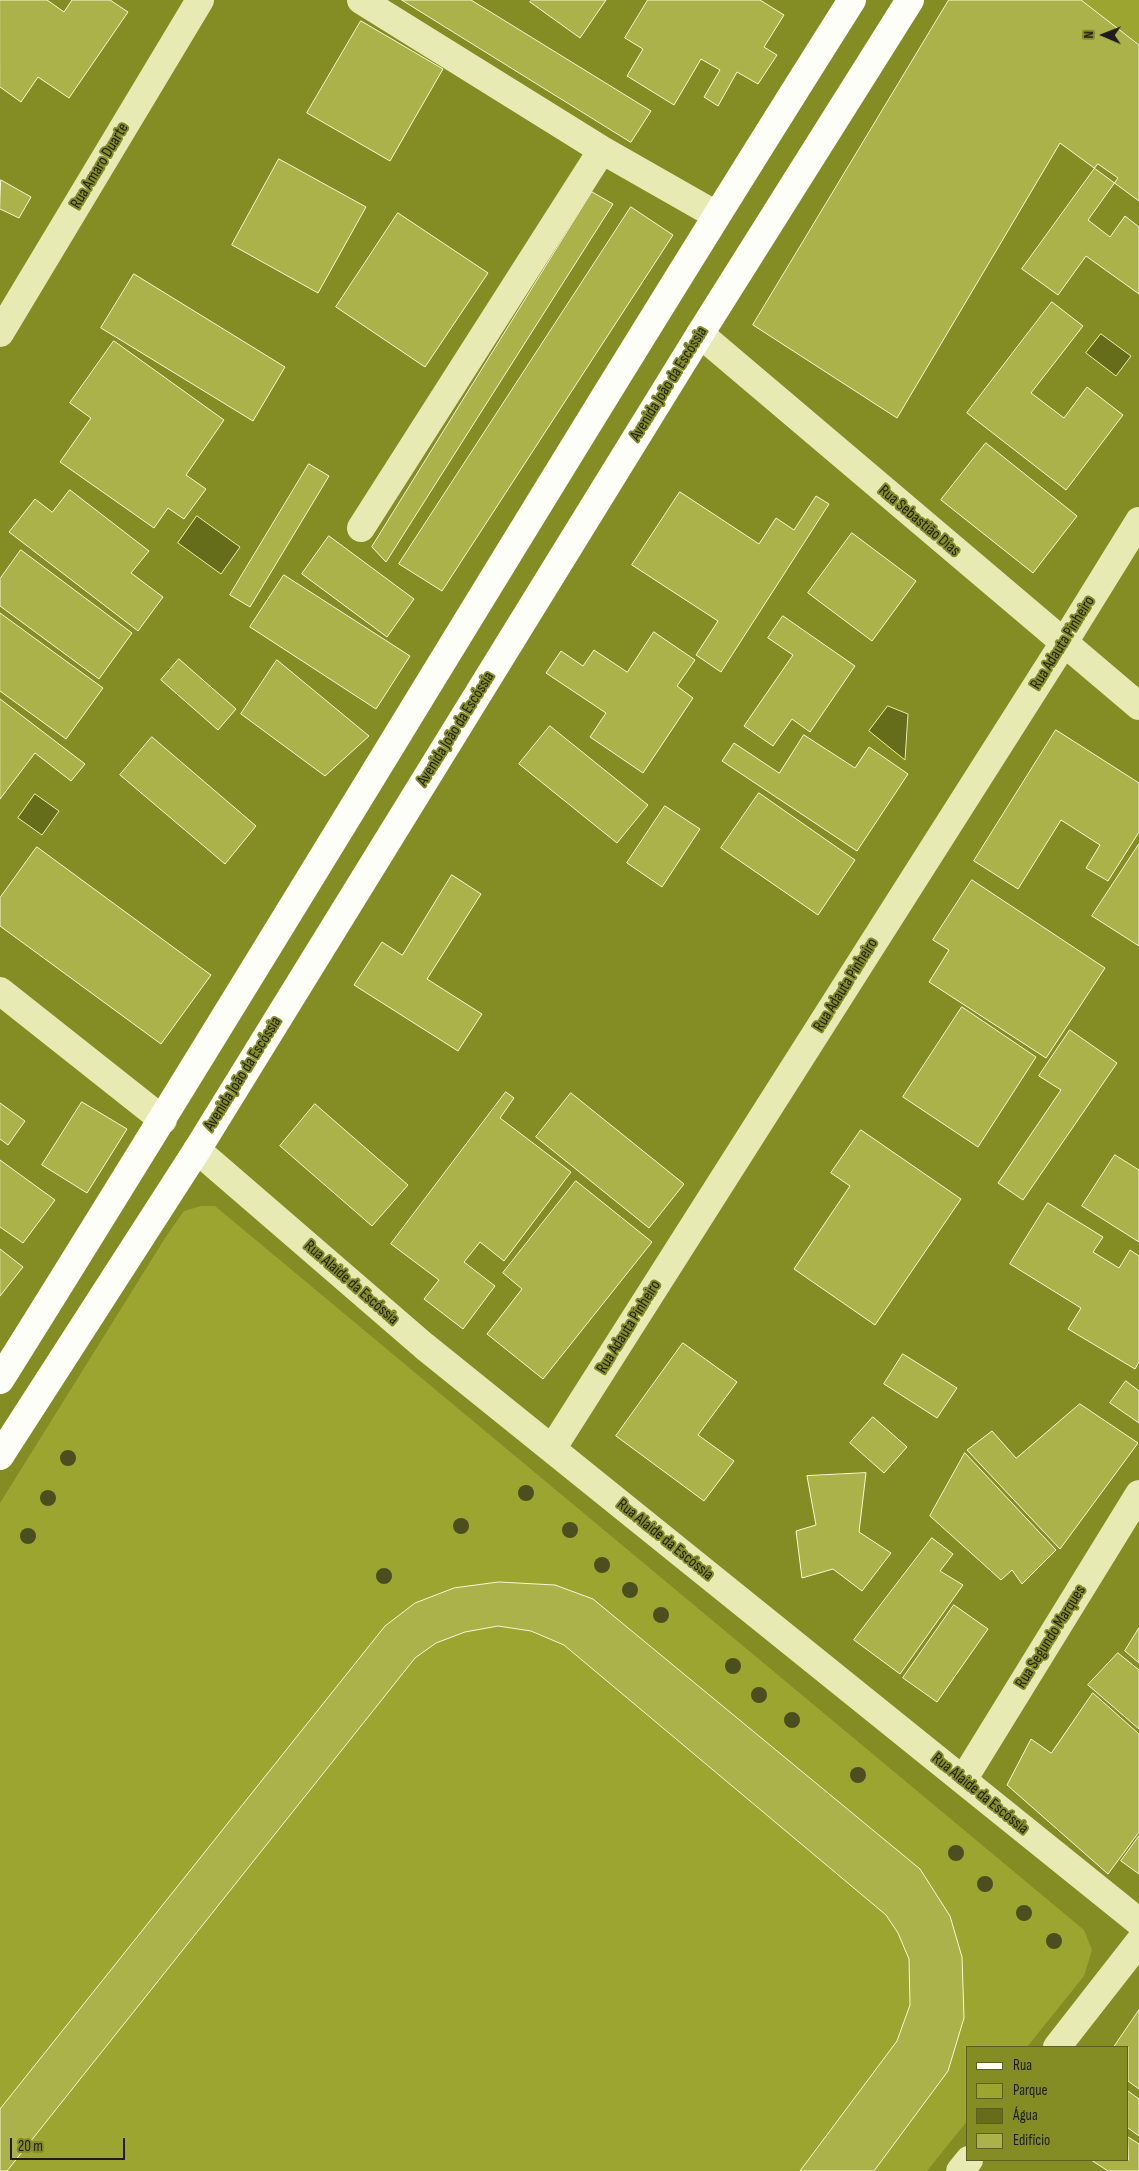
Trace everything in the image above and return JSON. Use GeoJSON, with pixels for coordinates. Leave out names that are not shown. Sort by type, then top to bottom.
{"type":"FeatureCollection","features":[{"type":"Feature","properties":{"kind":"main road"},"geometry":{"type":"LineString","coordinates":[[0,1380],[163,1120],[716,215],[852,0]]}},
{"type":"Feature","properties":{"kind":"main road","name":"Avenida João da Escóssia"},"geometry":{"type":"LineString","coordinates":[[0,1456],[196,1150],[700,334],[910,0]]}},
{"type":"Feature","properties":{"kind":"street","name":"Rua Amaro Duarte"},"geometry":{"type":"LineString","coordinates":[[0,333],[200,0]]}},
{"type":"Feature","properties":{"kind":"street"},"geometry":{"type":"LineString","coordinates":[[361,0],[602,150],[716,215]]}},
{"type":"Feature","properties":{"kind":"street"},"geometry":{"type":"LineString","coordinates":[[360,528],[602,150]]}},
{"type":"Feature","properties":{"kind":"street","name":"Rua Sebastião Dias"},"geometry":{"type":"LineString","coordinates":[[700,334],[1063,644],[1139,706]]}},
{"type":"Feature","properties":{"kind":"street","name":"Rua Adauta Pinheiro"},"geometry":{"type":"LineString","coordinates":[[552,1449],[1063,644],[1139,521]]}},
{"type":"Feature","properties":{"kind":"street"},"geometry":{"type":"LineString","coordinates":[[0,991],[163,1120]]}},
{"type":"Feature","properties":{"kind":"street","name":"Rua Alaide da Escóssia"},"geometry":{"type":"LineString","coordinates":[[196,1150],[424,1346],[1139,1922]]}},
{"type":"Feature","properties":{"kind":"street","name":"Rua Segundo Marques"},"geometry":{"type":"LineString","coordinates":[[964,1780],[1139,1494]]}},
{"type":"Feature","properties":{"kind":"street"},"geometry":{"type":"LineString","coordinates":[[1058,2046],[1139,1942]]}},
{"type":"Feature","properties":{"kind":"street"},"geometry":{"type":"LineString","coordinates":[[960,2171],[968,2161]]}},
{"type":"Feature","properties":{"kind":"green space"},"geometry":{"type":"Polygon","coordinates":[[[1081,0],[1139,0],[1139,45],[1081,0]]]}},
{"type":"Feature","properties":{"kind":"green space"},"geometry":{"type":"Polygon","coordinates":[[[201,1206],[215,1206],[1084,1930],[1092,1950],[1084,1976],[1028,2046],[966,2046],[966,2122],[927,2171],[0,2171],[0,1503],[167,1235],[184,1211],[201,1206]]]}},
{"type":"Feature","properties":{"kind":"water"},"geometry":{"type":"Polygon","coordinates":[[[1101,334],[1131,356],[1116,376],[1086,353],[1101,334]]]}},
{"type":"Feature","properties":{"kind":"water"},"geometry":{"type":"Polygon","coordinates":[[[197,516],[240,547],[221,574],[178,543],[197,516]]]}},
{"type":"Feature","properties":{"kind":"water"},"geometry":{"type":"Polygon","coordinates":[[[888,706],[908,714],[905,760],[869,731],[888,706]]]}},
{"type":"Feature","properties":{"kind":"water"},"geometry":{"type":"Polygon","coordinates":[[[35,794],[59,811],[42,835],[18,818],[35,794]]]}},
{"type":"Feature","properties":{"kind":"building"},"geometry":{"type":"Polygon","coordinates":[[[0,0],[47,0],[64,12],[72,0],[110,0],[128,12],[69,98],[38,77],[21,102],[0,87],[0,0]]]}},
{"type":"Feature","properties":{"kind":"building"},"geometry":{"type":"Polygon","coordinates":[[[402,0],[471,0],[651,111],[631,142],[402,0]]]}},
{"type":"Feature","properties":{"kind":"building"},"geometry":{"type":"Polygon","coordinates":[[[532,0],[606,0],[580,38],[530,2],[532,0]]]}},
{"type":"Feature","properties":{"kind":"building"},"geometry":{"type":"Polygon","coordinates":[[[648,0],[760,0],[784,15],[764,47],[777,55],[758,84],[737,72],[718,106],[704,97],[720,70],[701,59],[674,105],[627,76],[643,49],[625,38],[648,0]]]}},
{"type":"Feature","properties":{"kind":"building"},"geometry":{"type":"Polygon","coordinates":[[[949,0],[1081,0],[1139,45],[1139,201],[1060,143],[897,418],[753,325],[949,0]]]}},
{"type":"Feature","properties":{"kind":"building"},"geometry":{"type":"Polygon","coordinates":[[[361,21],[443,69],[390,161],[307,113],[361,21]]]}},
{"type":"Feature","properties":{"kind":"building"},"geometry":{"type":"Polygon","coordinates":[[[279,159],[366,207],[318,293],[232,245],[279,159]]]}},
{"type":"Feature","properties":{"kind":"building"},"geometry":{"type":"Polygon","coordinates":[[[1098,164],[1118,178],[1088,220],[1110,237],[1125,216],[1139,227],[1139,294],[1086,256],[1058,295],[1022,269],[1098,164]]]}},
{"type":"Feature","properties":{"kind":"building"},"geometry":{"type":"Polygon","coordinates":[[[1,180],[31,197],[19,218],[0,209],[1,180]]]}},
{"type":"Feature","properties":{"kind":"building"},"geometry":{"type":"Polygon","coordinates":[[[592,192],[613,204],[386,562],[372,547],[592,192]]]}},
{"type":"Feature","properties":{"kind":"building"},"geometry":{"type":"Polygon","coordinates":[[[631,207],[673,235],[442,591],[399,564],[631,207]]]}},
{"type":"Feature","properties":{"kind":"building"},"geometry":{"type":"Polygon","coordinates":[[[398,213],[488,273],[425,367],[336,307],[398,213]]]}},
{"type":"Feature","properties":{"kind":"building"},"geometry":{"type":"Polygon","coordinates":[[[134,274],[285,367],[253,421],[101,328],[134,274]]]}},
{"type":"Feature","properties":{"kind":"building"},"geometry":{"type":"Polygon","coordinates":[[[1052,302],[1083,326],[1031,393],[1064,418],[1087,387],[1123,415],[1066,490],[967,413],[1052,302]]]}},
{"type":"Feature","properties":{"kind":"building"},"geometry":{"type":"Polygon","coordinates":[[[114,341],[224,420],[186,475],[206,489],[184,519],[168,508],[154,528],[60,462],[91,418],[70,403],[114,341]]]}},
{"type":"Feature","properties":{"kind":"building"},"geometry":{"type":"Polygon","coordinates":[[[986,443],[1077,516],[1033,573],[941,500],[986,443]]]}},
{"type":"Feature","properties":{"kind":"building"},"geometry":{"type":"Polygon","coordinates":[[[309,464],[329,476],[250,607],[230,595],[309,464]]]}},
{"type":"Feature","properties":{"kind":"building"},"geometry":{"type":"Polygon","coordinates":[[[70,490],[149,551],[131,573],[163,597],[138,631],[9,532],[35,499],[52,512],[70,490]]]}},
{"type":"Feature","properties":{"kind":"building"},"geometry":{"type":"Polygon","coordinates":[[[680,492],[759,544],[776,518],[794,530],[816,496],[829,504],[721,672],[696,655],[718,621],[632,565],[680,492]]]}},
{"type":"Feature","properties":{"kind":"building"},"geometry":{"type":"Polygon","coordinates":[[[852,533],[916,581],[872,641],[808,593],[852,533]]]}},
{"type":"Feature","properties":{"kind":"building"},"geometry":{"type":"Polygon","coordinates":[[[329,536],[414,599],[387,637],[302,574],[329,536]]]}},
{"type":"Feature","properties":{"kind":"building"},"geometry":{"type":"Polygon","coordinates":[[[21,550],[132,633],[99,679],[0,606],[0,579],[21,550]]]}},
{"type":"Feature","properties":{"kind":"building"},"geometry":{"type":"Polygon","coordinates":[[[284,575],[410,656],[376,709],[250,627],[284,575]]]}},
{"type":"Feature","properties":{"kind":"building"},"geometry":{"type":"Polygon","coordinates":[[[0,613],[103,688],[66,739],[0,691],[0,613]]]}},
{"type":"Feature","properties":{"kind":"building"},"geometry":{"type":"Polygon","coordinates":[[[783,616],[855,666],[810,732],[792,719],[773,746],[744,726],[793,655],[768,638],[783,616]]]}},
{"type":"Feature","properties":{"kind":"building"},"geometry":{"type":"Polygon","coordinates":[[[654,632],[695,660],[677,686],[693,698],[643,773],[590,737],[606,713],[546,673],[561,651],[583,666],[594,650],[627,672],[654,632]]]}},
{"type":"Feature","properties":{"kind":"building"},"geometry":{"type":"Polygon","coordinates":[[[179,659],[236,709],[218,730],[161,680],[179,659]]]}},
{"type":"Feature","properties":{"kind":"building"},"geometry":{"type":"Polygon","coordinates":[[[277,660],[369,736],[325,776],[241,714],[277,660]]]}},
{"type":"Feature","properties":{"kind":"building"},"geometry":{"type":"Polygon","coordinates":[[[0,699],[85,764],[71,781],[35,753],[0,799],[0,699]]]}},
{"type":"Feature","properties":{"kind":"building"},"geometry":{"type":"Polygon","coordinates":[[[550,726],[648,805],[617,843],[519,764],[550,726]]]}},
{"type":"Feature","properties":{"kind":"building"},"geometry":{"type":"Polygon","coordinates":[[[1056,730],[1139,783],[1139,832],[1108,881],[1086,868],[1100,845],[1061,820],[1018,889],[974,861],[1056,730]]]}},
{"type":"Feature","properties":{"kind":"building"},"geometry":{"type":"Polygon","coordinates":[[[804,735],[855,768],[869,747],[908,774],[857,851],[722,761],[734,743],[779,773],[804,735]]]}},
{"type":"Feature","properties":{"kind":"building"},"geometry":{"type":"Polygon","coordinates":[[[152,737],[256,826],[225,864],[120,775],[152,737]]]}},
{"type":"Feature","properties":{"kind":"building"},"geometry":{"type":"Polygon","coordinates":[[[759,793],[855,860],[818,915],[721,848],[759,793]]]}},
{"type":"Feature","properties":{"kind":"building"},"geometry":{"type":"Polygon","coordinates":[[[665,806],[700,829],[662,887],[627,863],[665,806]]]}},
{"type":"Feature","properties":{"kind":"building"},"geometry":{"type":"Polygon","coordinates":[[[1139,844],[1139,946],[1092,916],[1139,844]]]}},
{"type":"Feature","properties":{"kind":"building"},"geometry":{"type":"Polygon","coordinates":[[[37,847],[211,975],[161,1044],[0,926],[0,898],[37,847]]]}},
{"type":"Feature","properties":{"kind":"building"},"geometry":{"type":"Polygon","coordinates":[[[452,875],[481,894],[427,979],[482,1014],[458,1051],[354,985],[382,942],[402,955],[452,875]]]}},
{"type":"Feature","properties":{"kind":"building"},"geometry":{"type":"Polygon","coordinates":[[[972,880],[1105,968],[1046,1058],[929,982],[949,950],[933,940],[972,880]]]}},
{"type":"Feature","properties":{"kind":"building"},"geometry":{"type":"Polygon","coordinates":[[[962,1007],[1036,1057],[978,1147],[903,1097],[962,1007]]]}},
{"type":"Feature","properties":{"kind":"building"},"geometry":{"type":"Polygon","coordinates":[[[1070,1030],[1117,1063],[1023,1200],[998,1183],[1061,1090],[1039,1076],[1070,1030]]]}},
{"type":"Feature","properties":{"kind":"building"},"geometry":{"type":"Polygon","coordinates":[[[506,1092],[514,1098],[500,1118],[571,1172],[504,1261],[480,1242],[464,1262],[495,1286],[463,1329],[424,1299],[439,1280],[391,1244],[506,1092]]]}},
{"type":"Feature","properties":{"kind":"building"},"geometry":{"type":"Polygon","coordinates":[[[571,1093],[684,1184],[649,1228],[536,1137],[571,1093]]]}},
{"type":"Feature","properties":{"kind":"building"},"geometry":{"type":"Polygon","coordinates":[[[82,1102],[127,1129],[87,1193],[42,1165],[82,1102]]]}},
{"type":"Feature","properties":{"kind":"building"},"geometry":{"type":"Polygon","coordinates":[[[0,1103],[25,1121],[8,1145],[0,1139],[0,1103]]]}},
{"type":"Feature","properties":{"kind":"building"},"geometry":{"type":"Polygon","coordinates":[[[315,1104],[408,1185],[372,1226],[280,1146],[315,1104]]]}},
{"type":"Feature","properties":{"kind":"building"},"geometry":{"type":"Polygon","coordinates":[[[861,1130],[961,1199],[875,1325],[794,1269],[850,1186],[831,1173],[861,1130]]]}},
{"type":"Feature","properties":{"kind":"building"},"geometry":{"type":"Polygon","coordinates":[[[1115,1155],[1139,1170],[1139,1242],[1082,1206],[1115,1155]]]}},
{"type":"Feature","properties":{"kind":"building"},"geometry":{"type":"Polygon","coordinates":[[[0,1160],[55,1200],[23,1243],[0,1227],[0,1160]]]}},
{"type":"Feature","properties":{"kind":"building"},"geometry":{"type":"Polygon","coordinates":[[[576,1181],[652,1242],[543,1379],[487,1334],[522,1289],[503,1273],[576,1181]]]}},
{"type":"Feature","properties":{"kind":"building"},"geometry":{"type":"Polygon","coordinates":[[[1048,1203],[1103,1237],[1093,1252],[1119,1268],[1130,1250],[1139,1256],[1139,1362],[1135,1369],[1068,1329],[1081,1308],[1010,1264],[1048,1203]]]}},
{"type":"Feature","properties":{"kind":"building"},"geometry":{"type":"Polygon","coordinates":[[[0,1249],[23,1267],[0,1296],[0,1249]]]}},
{"type":"Feature","properties":{"kind":"building"},"geometry":{"type":"Polygon","coordinates":[[[683,1343],[737,1382],[698,1435],[734,1461],[704,1501],[616,1436],[683,1343]]]}},
{"type":"Feature","properties":{"kind":"building"},"geometry":{"type":"Polygon","coordinates":[[[903,1354],[957,1388],[937,1418],[884,1384],[903,1354]]]}},
{"type":"Feature","properties":{"kind":"building"},"geometry":{"type":"Polygon","coordinates":[[[1126,1381],[1139,1391],[1139,1423],[1110,1403],[1126,1381]]]}},
{"type":"Feature","properties":{"kind":"building"},"geometry":{"type":"Polygon","coordinates":[[[1080,1404],[1138,1443],[1060,1549],[967,1450],[992,1431],[1016,1458],[1080,1404]]]}},
{"type":"Feature","properties":{"kind":"building"},"geometry":{"type":"Polygon","coordinates":[[[873,1417],[907,1447],[884,1473],[850,1443],[873,1417]]]}},
{"type":"Feature","properties":{"kind":"building"},"geometry":{"type":"Polygon","coordinates":[[[965,1453],[1056,1550],[1022,1584],[1012,1570],[1001,1580],[930,1516],[965,1453]]]}},
{"type":"Feature","properties":{"kind":"building"},"geometry":{"type":"Polygon","coordinates":[[[866,1473],[859,1532],[891,1553],[862,1591],[833,1569],[802,1578],[796,1531],[816,1525],[807,1476],[866,1473]]]}},
{"type":"Feature","properties":{"kind":"building"},"geometry":{"type":"Polygon","coordinates":[[[932,1538],[953,1554],[940,1571],[963,1585],[900,1674],[854,1640],[932,1538]]]}},
{"type":"Feature","properties":{"kind":"building"},"geometry":{"type":"Polygon","coordinates":[[[499,1582],[555,1585],[593,1599],[920,1869],[950,1916],[962,1957],[964,2018],[948,2071],[874,2171],[800,2171],[897,2041],[910,2005],[909,1959],[898,1933],[886,1915],[564,1645],[531,1631],[498,1626],[465,1632],[436,1643],[415,1658],[7,2171],[0,2171],[0,2109],[385,1626],[415,1603],[454,1588],[499,1582]]]}},
{"type":"Feature","properties":{"kind":"building"},"geometry":{"type":"Polygon","coordinates":[[[954,1605],[988,1629],[937,1702],[903,1678],[954,1605]]]}},
{"type":"Feature","properties":{"kind":"building"},"geometry":{"type":"Polygon","coordinates":[[[1139,1628],[1139,1663],[1125,1651],[1139,1628]]]}},
{"type":"Feature","properties":{"kind":"building"},"geometry":{"type":"Polygon","coordinates":[[[1118,1653],[1139,1670],[1139,1729],[1088,1685],[1118,1653]]]}},
{"type":"Feature","properties":{"kind":"building"},"geometry":{"type":"Polygon","coordinates":[[[1093,1693],[1139,1734],[1139,1832],[1108,1874],[1007,1785],[1031,1739],[1051,1753],[1093,1693]]]}},
{"type":"Feature","properties":{"kind":"building"},"geometry":{"type":"Polygon","coordinates":[[[1139,1836],[1139,1874],[1121,1861],[1139,1836]]]}},
{"type":"Feature","properties":{"kind":"building"},"geometry":{"type":"Polygon","coordinates":[[[1139,2010],[1139,2089],[1129,2082],[1129,2046],[1115,2046],[1139,2010]]]}},
{"type":"Feature","properties":{"kind":"building"},"geometry":{"type":"Polygon","coordinates":[[[1129,2092],[1139,2099],[1139,2136],[1129,2129],[1129,2092]]]}},
{"type":"Feature","properties":{"kind":"building"},"geometry":{"type":"Polygon","coordinates":[[[1129,2138],[1139,2144],[1139,2171],[1108,2171],[1093,2161],[1129,2161],[1129,2138]]]}}]}
